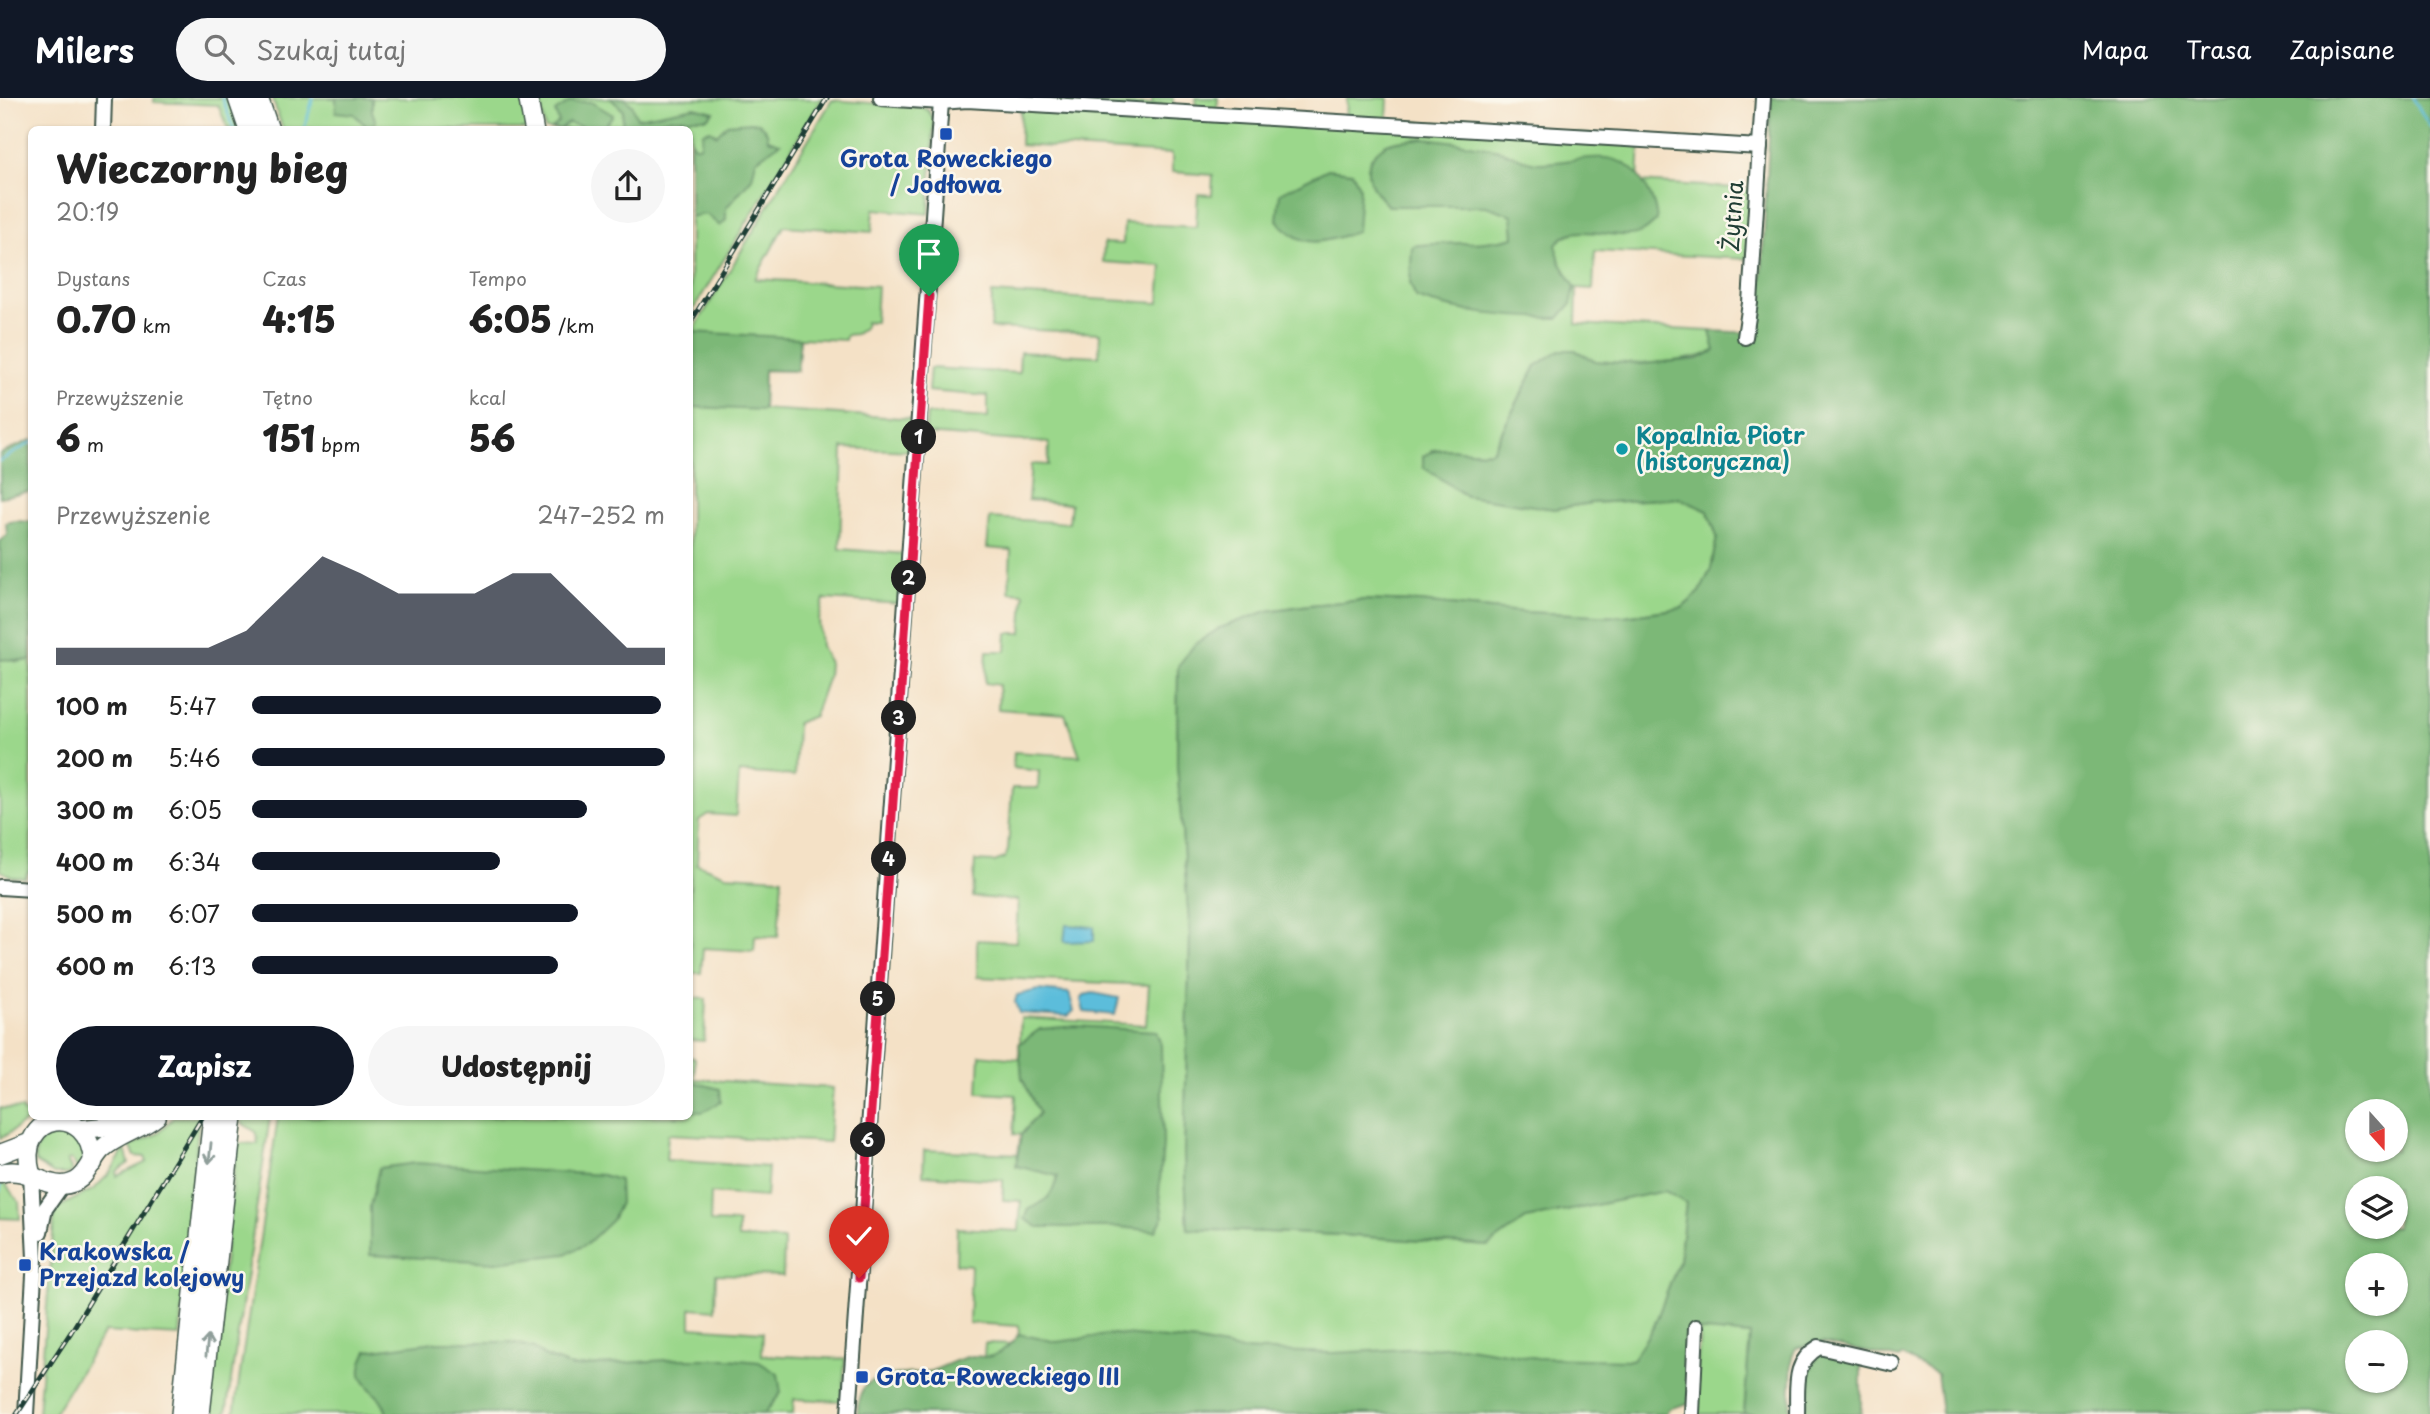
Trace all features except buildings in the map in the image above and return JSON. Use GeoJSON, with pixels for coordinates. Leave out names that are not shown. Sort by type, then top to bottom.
{"type":"FeatureCollection","features":[{"type":"Feature","properties":{"kind":"highway"},"geometry":{"type":"LineString","coordinates":[[239,98],[249,126]]}},
{"type":"Feature","properties":{"kind":"highway"},"geometry":{"type":"LineString","coordinates":[[257,98],[267,126]]}},
{"type":"Feature","properties":{"kind":"highway"},"geometry":{"type":"LineString","coordinates":[[182,1414],[214,1120]]}},
{"type":"Feature","properties":{"kind":"highway"},"geometry":{"type":"LineString","coordinates":[[199,1414],[232,1120]]}},
{"type":"Feature","properties":{"kind":"main road"},"geometry":{"type":"LineString","coordinates":[[528,98],[533,126]]}},
{"type":"Feature","properties":{"kind":"main road"},"geometry":{"type":"LineString","coordinates":[[0,1154],[36,1129],[53,1122],[103,1127],[117,1120]]}},
{"type":"Feature","properties":{"kind":"main road"},"geometry":{"type":"LineString","coordinates":[[0,1173],[16,1170],[62,1185],[78,1180],[103,1148],[149,1120]]}},
{"type":"Feature","properties":{"kind":"main road"},"geometry":{"type":"LineString","coordinates":[[71,1123],[91,1143],[93,1164]]}},
{"type":"Feature","properties":{"kind":"main road"},"geometry":{"type":"LineString","coordinates":[[31,1174],[27,1156],[36,1129]]}},
{"type":"Feature","properties":{"kind":"street"},"geometry":{"type":"LineString","coordinates":[[103,126],[104,98]]}},
{"type":"Feature","properties":{"kind":"street"},"geometry":{"type":"LineString","coordinates":[[881,98],[942,102],[981,101],[1760,147]]}},
{"type":"Feature","properties":{"kind":"street","name":"Żytnia"},"geometry":{"type":"LineString","coordinates":[[1745,337],[1750,303],[1763,98]]}},
{"type":"Feature","properties":{"kind":"street"},"geometry":{"type":"LineString","coordinates":[[849,1414],[942,102]]}},
{"type":"Feature","properties":{"kind":"street"},"geometry":{"type":"LineString","coordinates":[[0,887],[28,889]]}},
{"type":"Feature","properties":{"kind":"street"},"geometry":{"type":"LineString","coordinates":[[26,1414],[35,1258],[31,1174]]}},
{"type":"Feature","properties":{"kind":"street"},"geometry":{"type":"LineString","coordinates":[[35,1258],[45,1209],[62,1185]]}},
{"type":"Feature","properties":{"kind":"street"},"geometry":{"type":"LineString","coordinates":[[1692,1414],[1696,1327]]}},
{"type":"Feature","properties":{"kind":"street"},"geometry":{"type":"LineString","coordinates":[[1797,1414],[1799,1370],[1805,1355],[1814,1350],[1827,1348],[1893,1364]]}},
{"type":"Feature","properties":{"kind":"green space"},"geometry":{"type":"Polygon","coordinates":[[[154,98],[228,98],[239,126],[227,126],[218,105],[154,102],[154,98]]]}},
{"type":"Feature","properties":{"kind":"green space"},"geometry":{"type":"Polygon","coordinates":[[[272,98],[526,98],[531,126],[282,126],[272,98]]]}},
{"type":"Feature","properties":{"kind":"green space"},"geometry":{"type":"Polygon","coordinates":[[[336,98],[372,98],[372,111],[376,122],[366,126],[354,114],[336,112],[336,98]]]}},
{"type":"Feature","properties":{"kind":"green space"},"geometry":{"type":"Polygon","coordinates":[[[540,98],[822,99],[693,310],[693,126],[545,126],[540,98]]]}},
{"type":"Feature","properties":{"kind":"green space"},"geometry":{"type":"Polygon","coordinates":[[[610,98],[624,98],[632,105],[637,118],[695,107],[714,112],[707,118],[670,118],[643,126],[622,126],[623,110],[610,98]]]}},
{"type":"Feature","properties":{"kind":"green space"},"geometry":{"type":"Polygon","coordinates":[[[1152,98],[1173,98],[1173,110],[1195,111],[1196,98],[1218,98],[1217,112],[1346,120],[1347,98],[1388,98],[1387,120],[1640,138],[1638,182],[1753,189],[1747,259],[1595,251],[1593,289],[1577,288],[1576,324],[1710,331],[1716,351],[1674,361],[1622,364],[1595,361],[1575,350],[1536,366],[1492,451],[1432,450],[1424,467],[1444,480],[1554,509],[1591,503],[1679,498],[1708,511],[1717,537],[1711,569],[1700,592],[1682,608],[1624,616],[1522,612],[1419,602],[1363,600],[1309,605],[1267,611],[1178,666],[1177,765],[1190,936],[1184,1155],[1188,1229],[1341,1235],[1487,1246],[1526,1219],[1665,1191],[1686,1203],[1679,1261],[1654,1326],[1621,1377],[891,1414],[982,1386],[985,1343],[1018,1344],[1019,1326],[969,1323],[971,1265],[956,1264],[957,1228],[1019,1231],[1021,1201],[1003,1200],[1003,1180],[923,1175],[924,1150],[1020,1154],[1022,1135],[1014,1134],[1016,1095],[978,1093],[980,1055],[1019,1059],[1021,1018],[1146,1025],[1149,985],[977,977],[977,940],[1016,942],[1018,900],[973,897],[975,861],[994,862],[1005,858],[1008,850],[1012,788],[1038,788],[1039,771],[1013,768],[1014,752],[1080,756],[1065,714],[998,709],[999,685],[985,683],[987,651],[1006,651],[1007,633],[1022,633],[1024,593],[1009,592],[1011,550],[987,548],[990,518],[1069,523],[1071,504],[1028,500],[1031,464],[1048,465],[1049,443],[925,434],[927,414],[988,418],[988,396],[928,391],[930,368],[1019,373],[1020,352],[1099,356],[1100,333],[991,328],[992,293],[1159,303],[1162,266],[1103,262],[1104,243],[1123,244],[1124,223],[1196,227],[1198,194],[1212,195],[1213,175],[1172,172],[1172,154],[1020,145],[1021,101],[1169,105],[1152,104],[1152,98]]]}},
{"type":"Feature","properties":{"kind":"green space"},"geometry":{"type":"Polygon","coordinates":[[[1771,98],[2430,98],[2430,1414],[1942,1414],[1937,1374],[1902,1356],[1899,1359],[1823,1343],[1796,1348],[1792,1356],[1790,1414],[1744,1414],[1750,1335],[1693,1330],[1689,1403],[1668,1409],[1666,1414],[858,1414],[859,1398],[864,1388],[872,1381],[882,1377],[931,1371],[968,1357],[991,1356],[1005,1349],[1019,1334],[1057,1342],[1114,1334],[1199,1342],[1240,1350],[1333,1353],[1462,1346],[1537,1358],[1632,1360],[1654,1326],[1679,1261],[1686,1203],[1665,1191],[1526,1219],[1488,1246],[1341,1235],[1188,1229],[1184,1155],[1190,936],[1177,765],[1178,666],[1195,644],[1220,628],[1267,611],[1309,605],[1363,600],[1419,602],[1522,612],[1624,616],[1682,608],[1700,592],[1711,569],[1717,537],[1708,511],[1679,498],[1591,503],[1554,509],[1466,496],[1423,467],[1423,456],[1448,449],[1492,451],[1536,366],[1560,350],[1575,350],[1595,361],[1642,364],[1698,359],[1715,351],[1710,331],[1759,333],[1771,98]]]}},
{"type":"Feature","properties":{"kind":"green space"},"geometry":{"type":"Polygon","coordinates":[[[832,100],[922,107],[929,111],[934,121],[929,214],[874,209],[872,232],[784,226],[755,279],[877,286],[875,322],[866,322],[865,327],[856,334],[846,335],[845,340],[800,338],[797,371],[764,370],[763,409],[915,419],[913,451],[843,448],[840,549],[905,554],[902,604],[824,599],[819,620],[821,646],[829,663],[828,676],[814,716],[797,723],[795,776],[739,772],[736,816],[708,814],[699,820],[697,864],[726,875],[782,878],[778,937],[755,936],[754,951],[703,948],[701,973],[693,973],[693,331],[832,100]]]}},
{"type":"Feature","properties":{"kind":"green space"},"geometry":{"type":"Polygon","coordinates":[[[570,102],[591,102],[613,115],[605,126],[568,123],[555,126],[559,122],[555,112],[570,102]]]}},
{"type":"Feature","properties":{"kind":"green space"},"geometry":{"type":"Polygon","coordinates":[[[759,123],[767,132],[768,139],[780,143],[756,160],[752,178],[726,208],[726,220],[720,226],[706,214],[693,216],[693,144],[700,146],[703,132],[710,130],[717,135],[727,124],[759,123]]]}},
{"type":"Feature","properties":{"kind":"green space"},"geometry":{"type":"Polygon","coordinates":[[[1424,138],[1499,150],[1534,163],[1592,158],[1617,161],[1629,167],[1643,182],[1651,197],[1657,220],[1646,230],[1634,234],[1584,232],[1563,237],[1556,245],[1560,262],[1575,287],[1571,304],[1559,318],[1487,314],[1416,298],[1410,283],[1412,246],[1489,242],[1514,237],[1512,215],[1486,206],[1388,206],[1381,199],[1368,176],[1368,167],[1376,152],[1389,143],[1424,138]]]}},
{"type":"Feature","properties":{"kind":"green space"},"geometry":{"type":"Polygon","coordinates":[[[1328,169],[1352,172],[1360,188],[1357,231],[1323,241],[1305,240],[1286,230],[1277,220],[1280,193],[1328,169]]]}},
{"type":"Feature","properties":{"kind":"green space"},"geometry":{"type":"Polygon","coordinates":[[[693,332],[800,338],[797,371],[764,370],[763,410],[693,407],[693,332]]]}},
{"type":"Feature","properties":{"kind":"green space"},"geometry":{"type":"Polygon","coordinates":[[[28,441],[28,492],[0,497],[0,454],[28,441]]]}},
{"type":"Feature","properties":{"kind":"green space"},"geometry":{"type":"Polygon","coordinates":[[[28,522],[28,660],[0,660],[0,541],[7,535],[6,523],[28,522]]]}},
{"type":"Feature","properties":{"kind":"green space"},"geometry":{"type":"Polygon","coordinates":[[[0,660],[28,660],[28,873],[25,878],[12,877],[0,870],[0,660]]]}},
{"type":"Feature","properties":{"kind":"green space"},"geometry":{"type":"Polygon","coordinates":[[[693,998],[706,999],[704,1041],[693,1040],[693,998]]]}},
{"type":"Feature","properties":{"kind":"green space"},"geometry":{"type":"Polygon","coordinates":[[[1075,1026],[1156,1031],[1161,1045],[1163,1144],[1159,1193],[1163,1217],[1156,1231],[1119,1227],[1038,1227],[1025,1219],[1029,1209],[1048,1197],[1058,1176],[1016,1166],[1021,1135],[1039,1113],[1022,1078],[1019,1044],[1040,1029],[1075,1026]]]}},
{"type":"Feature","properties":{"kind":"green space"},"geometry":{"type":"Polygon","coordinates":[[[693,1058],[694,1079],[833,1088],[829,1142],[668,1134],[666,1160],[768,1167],[766,1197],[711,1193],[710,1222],[738,1223],[738,1238],[784,1240],[783,1276],[716,1274],[715,1310],[691,1308],[691,1327],[763,1332],[762,1355],[845,1359],[842,1401],[794,1399],[793,1414],[234,1414],[278,1120],[693,1120],[693,1058]]]}},
{"type":"Feature","properties":{"kind":"green space"},"geometry":{"type":"Polygon","coordinates":[[[693,1082],[720,1089],[721,1102],[703,1112],[693,1111],[693,1082]]]}},
{"type":"Feature","properties":{"kind":"green space"},"geometry":{"type":"Polygon","coordinates":[[[0,1108],[22,1109],[22,1112],[28,1113],[25,1122],[0,1139],[0,1108]]]}},
{"type":"Feature","properties":{"kind":"green space"},"geometry":{"type":"Polygon","coordinates":[[[171,1120],[199,1120],[180,1336],[104,1332],[54,1414],[38,1414],[55,1209],[94,1189],[109,1174],[125,1149],[129,1163],[116,1172],[117,1176],[147,1162],[145,1157],[135,1156],[130,1146],[157,1134],[171,1120]]]}},
{"type":"Feature","properties":{"kind":"green space"},"geometry":{"type":"Polygon","coordinates":[[[242,1120],[270,1120],[226,1414],[208,1414],[237,1143],[258,1144],[256,1132],[242,1123],[242,1120]]]}},
{"type":"Feature","properties":{"kind":"green space"},"geometry":{"type":"Polygon","coordinates":[[[56,1131],[84,1139],[84,1162],[78,1169],[71,1159],[67,1161],[72,1171],[68,1174],[54,1174],[35,1162],[40,1143],[56,1131]]]}},
{"type":"Feature","properties":{"kind":"green space"},"geometry":{"type":"Polygon","coordinates":[[[416,1163],[602,1175],[619,1180],[620,1203],[612,1220],[587,1244],[566,1254],[495,1262],[370,1255],[370,1206],[379,1168],[416,1163]]]}},
{"type":"Feature","properties":{"kind":"green space"},"geometry":{"type":"Polygon","coordinates":[[[5,1184],[19,1202],[20,1219],[0,1218],[0,1185],[5,1184]]]}},
{"type":"Feature","properties":{"kind":"green space"},"geometry":{"type":"Polygon","coordinates":[[[1700,1330],[1750,1335],[1744,1414],[1694,1414],[1700,1330]]]}},
{"type":"Feature","properties":{"kind":"green space"},"geometry":{"type":"Polygon","coordinates":[[[434,1342],[511,1342],[534,1348],[544,1356],[573,1367],[678,1359],[759,1362],[778,1374],[781,1393],[764,1414],[387,1414],[384,1405],[363,1380],[362,1363],[367,1351],[434,1342]]]}},
{"type":"Feature","properties":{"kind":"green space"},"geometry":{"type":"Polygon","coordinates":[[[1818,1354],[1861,1359],[1861,1414],[1801,1414],[1802,1373],[1818,1354]]]}},
{"type":"Feature","properties":{"kind":"water"},"geometry":{"type":"Polygon","coordinates":[[[1066,925],[1094,927],[1094,941],[1064,942],[1066,925]]]}},
{"type":"Feature","properties":{"kind":"water"},"geometry":{"type":"Polygon","coordinates":[[[1038,990],[1069,993],[1074,1011],[1068,1016],[1019,1013],[1015,1002],[1017,995],[1038,990]]]}},
{"type":"Feature","properties":{"kind":"water"},"geometry":{"type":"Polygon","coordinates":[[[1093,993],[1119,998],[1115,1015],[1084,1012],[1081,1000],[1084,995],[1093,993]]]}},
{"type":"Feature","properties":{"kind":"waterway"},"geometry":{"type":"LineString","coordinates":[[222,98],[232,126]]}},
{"type":"Feature","properties":{"kind":"waterway"},"geometry":{"type":"LineString","coordinates":[[305,126],[313,98]]}},
{"type":"Feature","properties":{"kind":"waterway"},"geometry":{"type":"LineString","coordinates":[[2413,98],[2430,127]]}},
{"type":"Feature","properties":{"kind":"waterway"},"geometry":{"type":"LineString","coordinates":[[0,461],[28,444]]}},
{"type":"Feature","properties":{"kind":"waterway"},"geometry":{"type":"LineString","coordinates":[[0,1191],[1,1186]]}},
{"type":"Feature","properties":{"kind":"railway"},"geometry":{"type":"LineString","coordinates":[[693,318],[827,98]]}},
{"type":"Feature","properties":{"kind":"railway"},"geometry":{"type":"LineString","coordinates":[[17,1414],[71,1332],[201,1120]]}},
{"type":"Feature","properties":{"kind":"place","name":"Grota Roweckiego / Jodłowa"},"geometry":{"type":"Point","coordinates":[946,134]}},
{"type":"Feature","properties":{"kind":"place","name":"Kopalnia Piotr (historyczna)"},"geometry":{"type":"Point","coordinates":[1622,449]}},
{"type":"Feature","properties":{"kind":"place","name":"Krakowska / Przejazd kolejowy"},"geometry":{"type":"Point","coordinates":[25,1265]}},
{"type":"Feature","properties":{"kind":"place","name":"Grota-Roweckiego III"},"geometry":{"type":"Point","coordinates":[862,1377]}},
{"type":"Feature","properties":{"kind":"route"},"geometry":{"type":"LineString","coordinates":[[859,1278],[929,296]]}}]}
